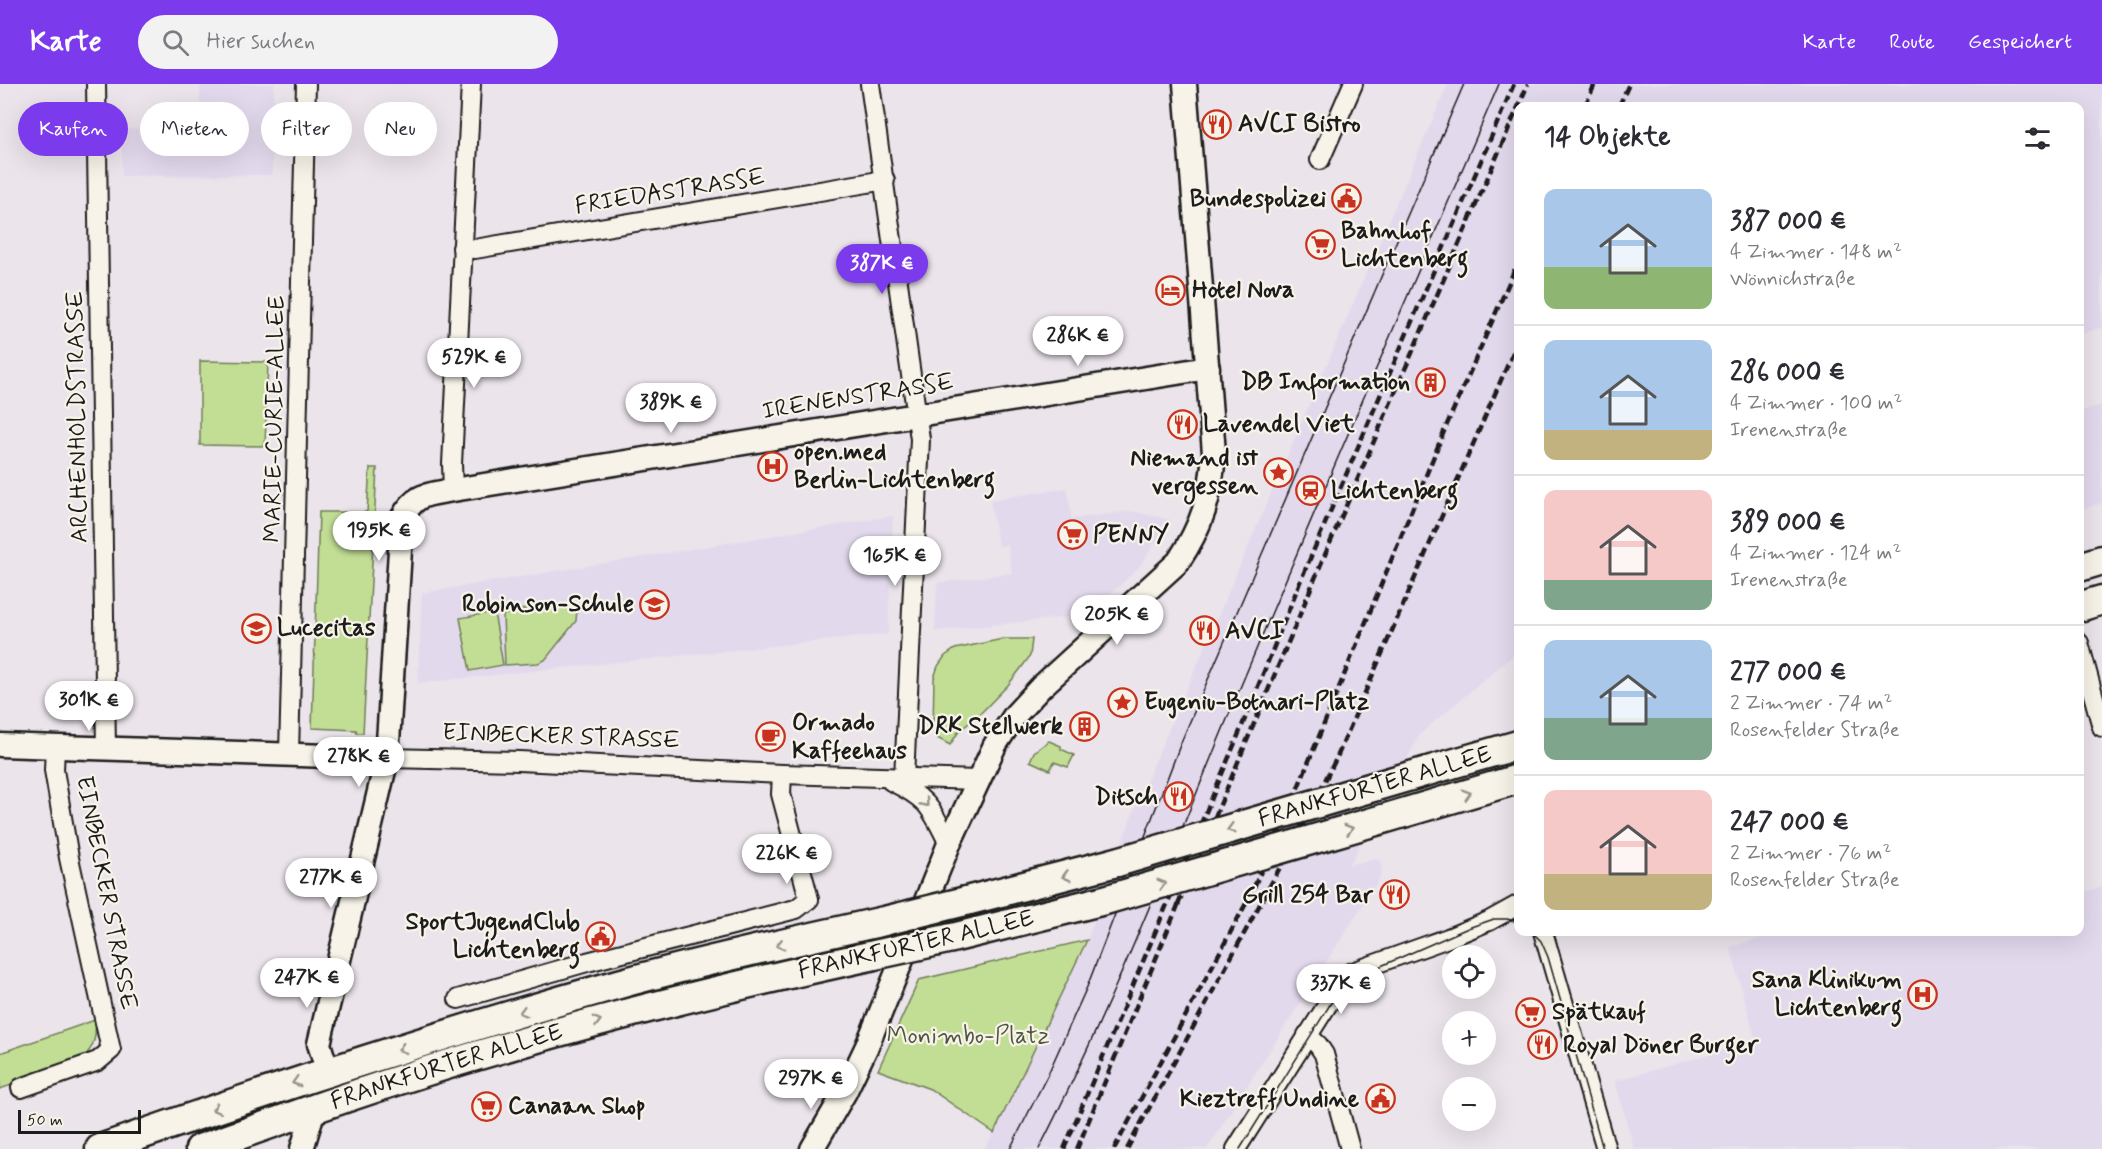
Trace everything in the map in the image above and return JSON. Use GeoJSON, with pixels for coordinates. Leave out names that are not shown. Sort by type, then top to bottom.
{"type":"FeatureCollection","features":[{"type":"Feature","properties":{"kind":"main road"},"geometry":{"type":"LineString","coordinates":[[2084,565],[2102,560]]}},
{"type":"Feature","properties":{"kind":"main road"},"geometry":{"type":"LineString","coordinates":[[2084,605],[2102,600]]}},
{"type":"Feature","properties":{"kind":"main road","name":"FRANKFURTER ALLEE"},"geometry":{"type":"LineString","coordinates":[[100,1149],[264,1092],[620,984],[728,956],[966,901],[1117,862],[1514,745]]}},
{"type":"Feature","properties":{"kind":"main road","name":"FRANKFURTER ALLEE"},"geometry":{"type":"LineString","coordinates":[[224,1146],[314,1109],[494,1050],[676,1000],[952,938],[1106,900],[1514,780]]}},
{"type":"Feature","properties":{"kind":"street","name":"ARCHENHOLDSTRASSE"},"geometry":{"type":"LineString","coordinates":[[96,84],[106,749]]}},
{"type":"Feature","properties":{"kind":"street","name":"MARIE-CURIE-ALLEE"},"geometry":{"type":"LineString","coordinates":[[289,754],[306,84]]}},
{"type":"Feature","properties":{"kind":"street"},"geometry":{"type":"LineString","coordinates":[[453,490],[452,464],[471,84]]}},
{"type":"Feature","properties":{"kind":"street"},"geometry":{"type":"LineString","coordinates":[[870,84],[920,439],[904,778]]}},
{"type":"Feature","properties":{"kind":"street"},"geometry":{"type":"LineString","coordinates":[[812,1149],[845,1092],[867,1046],[950,844],[995,745],[1022,708],[1041,687],[1178,562],[1202,520],[1212,483],[1214,453],[1185,84]]}},
{"type":"Feature","properties":{"kind":"street"},"geometry":{"type":"LineString","coordinates":[[1320,160],[1353,84]]}},
{"type":"Feature","properties":{"kind":"street","name":"FRIEDASTRASSE"},"geometry":{"type":"LineString","coordinates":[[462,248],[475,249],[885,180]]}},
{"type":"Feature","properties":{"kind":"street","name":"IRENENSTRASSE"},"geometry":{"type":"LineString","coordinates":[[387,758],[402,518],[411,502],[453,490],[1208,368]]}},
{"type":"Feature","properties":{"kind":"street"},"geometry":{"type":"LineString","coordinates":[[2084,661],[2102,727]]}},
{"type":"Feature","properties":{"kind":"street","name":"EINBECKER STRASSE"},"geometry":{"type":"LineString","coordinates":[[0,745],[519,761],[782,774],[978,780]]}},
{"type":"Feature","properties":{"kind":"street","name":"EINBECKER STRASSE"},"geometry":{"type":"LineString","coordinates":[[21,1088],[98,1061],[111,1050],[69,858],[54,770],[55,747]]}},
{"type":"Feature","properties":{"kind":"street"},"geometry":{"type":"LineString","coordinates":[[328,1072],[319,1044],[387,758]]}},
{"type":"Feature","properties":{"kind":"street"},"geometry":{"type":"LineString","coordinates":[[458,999],[587,962],[796,909],[809,899],[782,794],[782,774]]}},
{"type":"Feature","properties":{"kind":"street","name":"EINBECKER STRASSE"},"geometry":{"type":"LineString","coordinates":[[884,778],[916,793],[928,805],[950,844]]}},
{"type":"Feature","properties":{"kind":"street"},"geometry":{"type":"LineString","coordinates":[[1236,1149],[1349,972],[1434,944],[1489,921],[1514,907]]}},
{"type":"Feature","properties":{"kind":"street"},"geometry":{"type":"LineString","coordinates":[[1544,936],[1606,1149]]}},
{"type":"Feature","properties":{"kind":"street"},"geometry":{"type":"LineString","coordinates":[[1307,1035],[1324,1054],[1350,1149]]}},
{"type":"Feature","properties":{"kind":"street"},"geometry":{"type":"LineString","coordinates":[[302,1149],[314,1109]]}},
{"type":"Feature","properties":{"kind":"shaded area"},"geometry":{"type":"Polygon","coordinates":[[[200,84],[274,84],[274,102],[261,102],[261,156],[272,156],[272,175],[122,176],[122,156],[128,156],[128,129],[140,129],[140,156],[249,156],[249,102],[200,102],[200,84]]]}},
{"type":"Feature","properties":{"kind":"shaded area"},"geometry":{"type":"Polygon","coordinates":[[[1448,84],[2102,84],[2102,327],[2084,333],[2084,102],[1514,102],[1514,654],[1421,733],[1349,865],[1379,860],[1382,867],[1380,878],[1207,1149],[984,1149],[994,1133],[1087,941],[1132,815],[1448,84]]]}},
{"type":"Feature","properties":{"kind":"shaded area"},"geometry":{"type":"Polygon","coordinates":[[[2102,405],[2102,503],[2084,508],[2084,410],[2102,405]]]}},
{"type":"Feature","properties":{"kind":"shaded area"},"geometry":{"type":"Polygon","coordinates":[[[1067,488],[1072,519],[1131,511],[1171,520],[1139,567],[1088,615],[935,631],[937,583],[1012,573],[1008,545],[998,546],[990,500],[1067,488]]]}},
{"type":"Feature","properties":{"kind":"shaded area","name":"Robinson-Schule"},"geometry":{"type":"Polygon","coordinates":[[[893,516],[888,634],[418,683],[422,593],[893,516]]]}},
{"type":"Feature","properties":{"kind":"shaded area","name":"Sana Klinikum Lichtenberg"},"geometry":{"type":"Polygon","coordinates":[[[2102,887],[2102,1149],[1634,1149],[1615,1081],[1756,1041],[1730,947],[1769,936],[2084,936],[2084,892],[2102,887]]]}},
{"type":"Feature","properties":{"kind":"green space"},"geometry":{"type":"Polygon","coordinates":[[[200,361],[268,362],[265,446],[200,445],[200,361]]]}},
{"type":"Feature","properties":{"kind":"green space"},"geometry":{"type":"Polygon","coordinates":[[[370,468],[377,468],[363,733],[357,733],[356,730],[312,728],[319,512],[367,512],[370,468]]]}},
{"type":"Feature","properties":{"kind":"green space"},"geometry":{"type":"Polygon","coordinates":[[[528,608],[577,609],[576,621],[545,660],[538,663],[505,665],[503,615],[528,608]]]}},
{"type":"Feature","properties":{"kind":"green space"},"geometry":{"type":"Polygon","coordinates":[[[494,612],[503,665],[470,671],[460,618],[494,612]]]}},
{"type":"Feature","properties":{"kind":"green space"},"geometry":{"type":"Polygon","coordinates":[[[1003,639],[1032,639],[1030,656],[1008,685],[978,716],[959,731],[950,745],[937,738],[933,730],[934,678],[938,666],[945,656],[955,649],[1003,639]]]}},
{"type":"Feature","properties":{"kind":"green space"},"geometry":{"type":"Polygon","coordinates":[[[1049,741],[1074,755],[1068,767],[1054,762],[1050,770],[1030,761],[1034,752],[1049,741]]]}},
{"type":"Feature","properties":{"kind":"green space","name":"Monimbo-Platz"},"geometry":{"type":"Polygon","coordinates":[[[1087,940],[994,1133],[930,1089],[878,1070],[919,980],[1087,940]]]}},
{"type":"Feature","properties":{"kind":"green space"},"geometry":{"type":"Polygon","coordinates":[[[95,1020],[93,1044],[82,1059],[0,1089],[0,1053],[95,1020]]]}},
{"type":"Feature","properties":{"kind":"tram line"},"geometry":{"type":"LineString","coordinates":[[1010,1149],[1048,1074],[1087,987],[1182,740],[1464,84]]}},
{"type":"Feature","properties":{"kind":"tram line"},"geometry":{"type":"LineString","coordinates":[[1039,1149],[1117,983],[1300,546],[1499,84]]}},
{"type":"Feature","properties":{"kind":"tram line"},"geometry":{"type":"LineString","coordinates":[[1240,1149],[1336,995],[1348,982],[1468,928],[1494,919],[1514,921]]}},
{"type":"Feature","properties":{"kind":"tram line"},"geometry":{"type":"LineString","coordinates":[[1536,936],[1541,941],[1548,957],[1603,1149]]}},
{"type":"Feature","properties":{"kind":"railway"},"geometry":{"type":"LineString","coordinates":[[1064,1149],[1240,731],[1300,582],[1514,84]]}},
{"type":"Feature","properties":{"kind":"railway"},"geometry":{"type":"LineString","coordinates":[[1520,102],[1528,84]]}},
{"type":"Feature","properties":{"kind":"railway"},"geometry":{"type":"LineString","coordinates":[[1587,102],[1595,84]]}},
{"type":"Feature","properties":{"kind":"railway"},"geometry":{"type":"LineString","coordinates":[[1621,102],[1629,84]]}},
{"type":"Feature","properties":{"kind":"railway"},"geometry":{"type":"LineString","coordinates":[[1178,905],[1321,564],[1514,116]]}},
{"type":"Feature","properties":{"kind":"railway"},"geometry":{"type":"LineString","coordinates":[[1114,1149],[1250,896],[1297,790],[1445,429],[1514,271]]}},
{"type":"Feature","properties":{"kind":"railway"},"geometry":{"type":"LineString","coordinates":[[1127,1149],[1290,849],[1337,757],[1514,350]]}},
{"type":"Feature","properties":{"kind":"railway"},"geometry":{"type":"LineString","coordinates":[[1077,1149],[1181,898]]}},
{"type":"Feature","properties":{"kind":"place","name":"AVCI Bistro"},"geometry":{"type":"Point","coordinates":[1217,124]}},
{"type":"Feature","properties":{"kind":"place","name":"Bundespolizei"},"geometry":{"type":"Point","coordinates":[1347,199]}},
{"type":"Feature","properties":{"kind":"place","name":"Bahnhof Lichtenberg"},"geometry":{"type":"Point","coordinates":[1320,245]}},
{"type":"Feature","properties":{"kind":"place","name":"Hotel Nova"},"geometry":{"type":"Point","coordinates":[1171,290]}},
{"type":"Feature","properties":{"kind":"place","name":"DB Information"},"geometry":{"type":"Point","coordinates":[1431,382]}},
{"type":"Feature","properties":{"kind":"place","name":"Lavendel Viet"},"geometry":{"type":"Point","coordinates":[1182,424]}},
{"type":"Feature","properties":{"kind":"place","name":"open.med Berlin-Lichtenberg"},"geometry":{"type":"Point","coordinates":[773,466]}},
{"type":"Feature","properties":{"kind":"place","name":"Niemand ist vergessen"},"geometry":{"type":"Point","coordinates":[1279,472]}},
{"type":"Feature","properties":{"kind":"place","name":"Lichtenberg"},"geometry":{"type":"Point","coordinates":[1310,491]}},
{"type":"Feature","properties":{"kind":"place","name":"PENNY"},"geometry":{"type":"Point","coordinates":[1072,535]}},
{"type":"Feature","properties":{"kind":"place","name":"Robinson-Schule"},"geometry":{"type":"Point","coordinates":[655,604]}},
{"type":"Feature","properties":{"kind":"place","name":"Lucecitas"},"geometry":{"type":"Point","coordinates":[256,628]}},
{"type":"Feature","properties":{"kind":"place","name":"AVCI"},"geometry":{"type":"Point","coordinates":[1204,631]}},
{"type":"Feature","properties":{"kind":"place","name":"Eugeniu-Botnari-Platz"},"geometry":{"type":"Point","coordinates":[1123,702]}},
{"type":"Feature","properties":{"kind":"place","name":"DRK Stellwerk"},"geometry":{"type":"Point","coordinates":[1084,726]}},
{"type":"Feature","properties":{"kind":"place","name":"Ormado Kaffeehaus"},"geometry":{"type":"Point","coordinates":[771,737]}},
{"type":"Feature","properties":{"kind":"place","name":"Ditsch"},"geometry":{"type":"Point","coordinates":[1179,797]}},
{"type":"Feature","properties":{"kind":"place","name":"Grill 254 Bar"},"geometry":{"type":"Point","coordinates":[1394,895]}},
{"type":"Feature","properties":{"kind":"place","name":"SportJugendClub Lichtenberg"},"geometry":{"type":"Point","coordinates":[601,936]}},
{"type":"Feature","properties":{"kind":"place","name":"Sana Klinikum Lichtenberg"},"geometry":{"type":"Point","coordinates":[1923,994]}},
{"type":"Feature","properties":{"kind":"place","name":"Spätkauf"},"geometry":{"type":"Point","coordinates":[1531,1012]}},
{"type":"Feature","properties":{"kind":"place","name":"Royal Döner Burger"},"geometry":{"type":"Point","coordinates":[1542,1045]}},
{"type":"Feature","properties":{"kind":"place","name":"Kieztreff Undine"},"geometry":{"type":"Point","coordinates":[1380,1099]}},
{"type":"Feature","properties":{"kind":"place","name":"Canaan Shop"},"geometry":{"type":"Point","coordinates":[487,1106]}}]}
